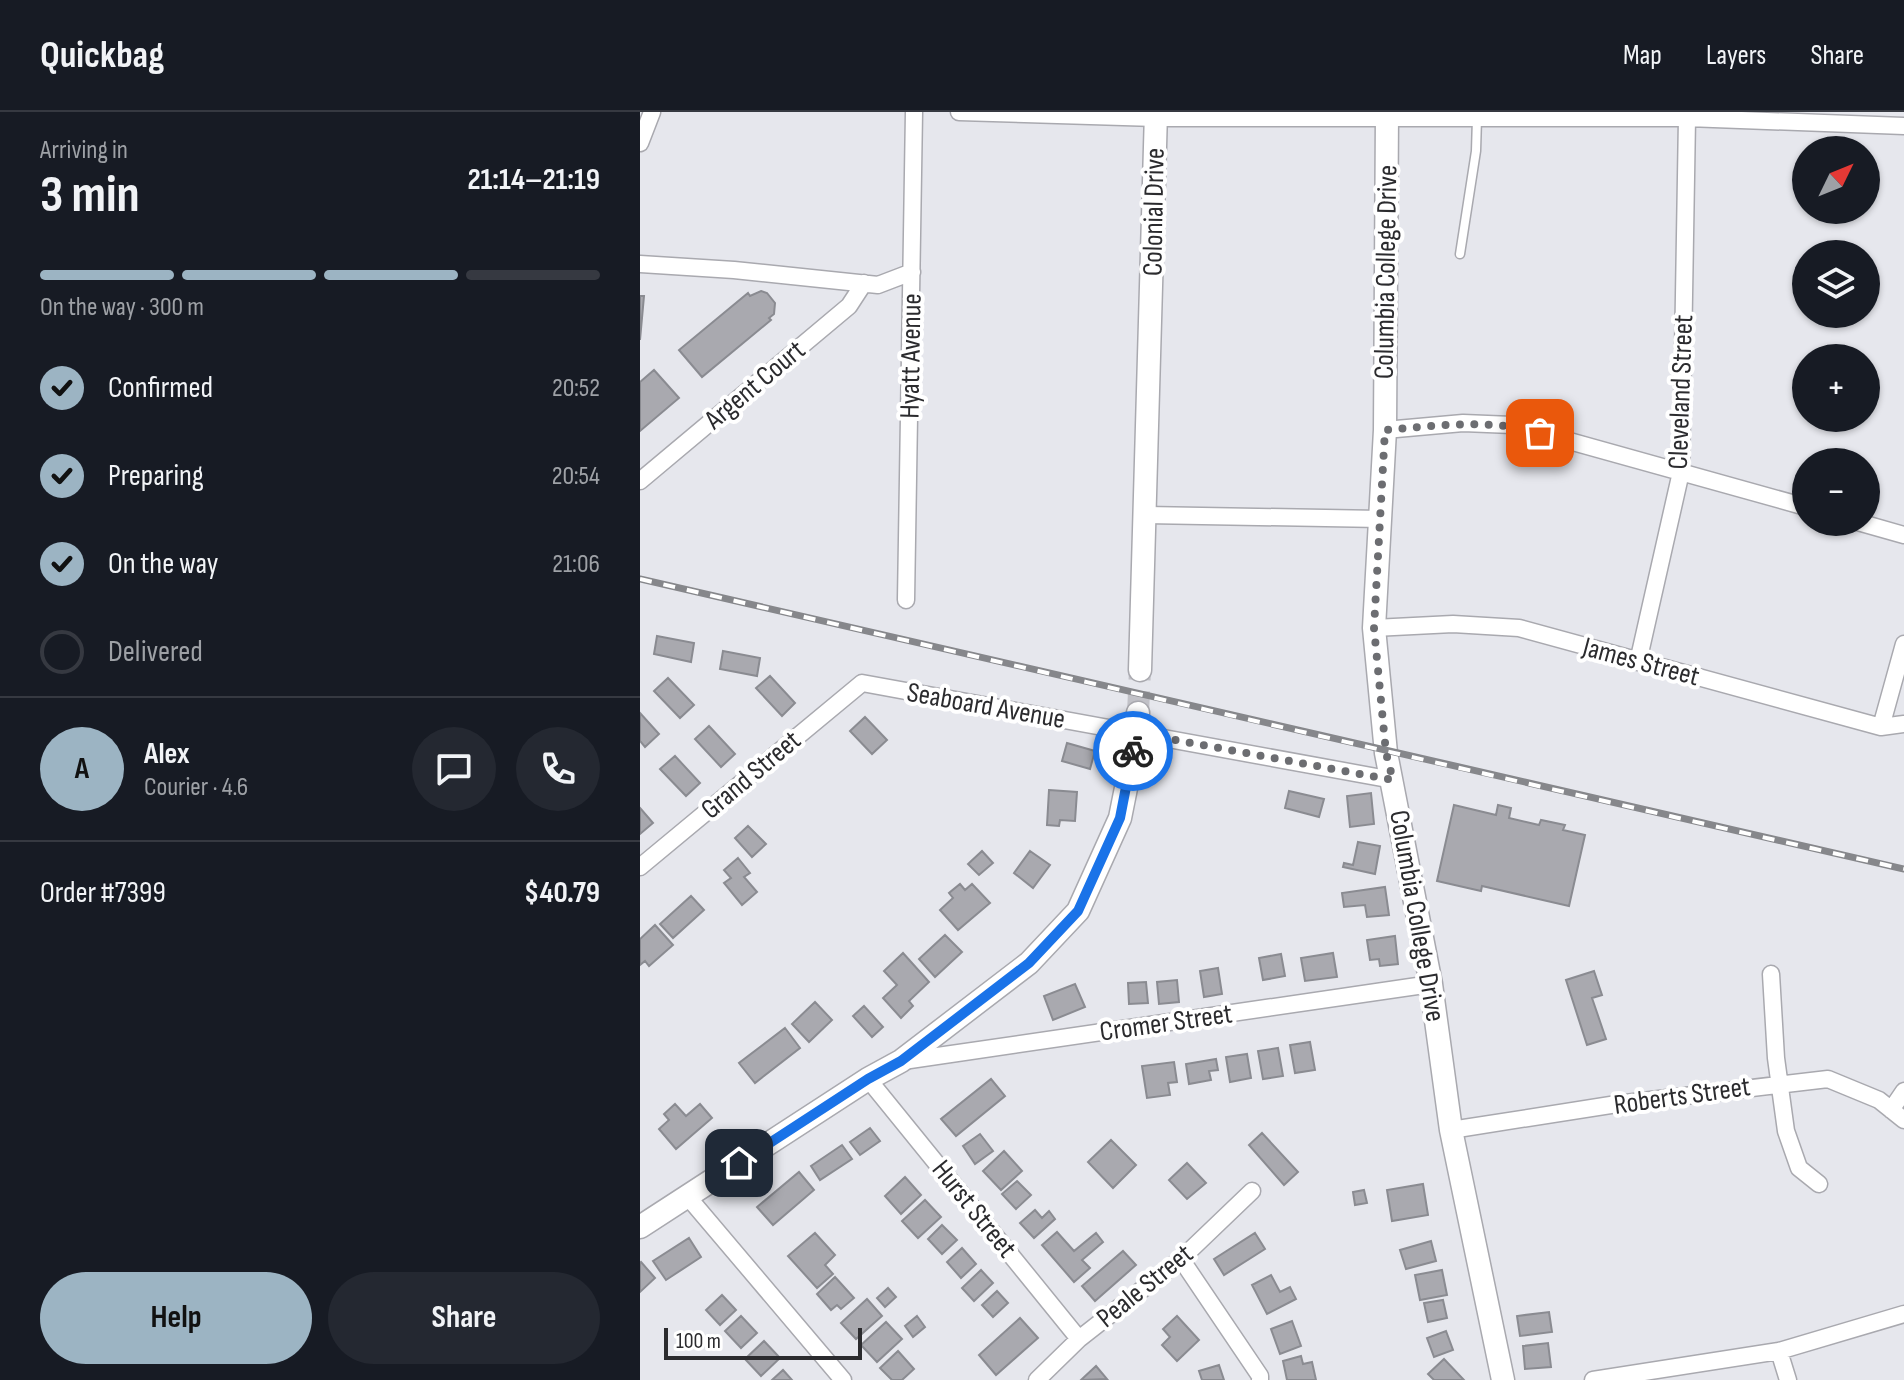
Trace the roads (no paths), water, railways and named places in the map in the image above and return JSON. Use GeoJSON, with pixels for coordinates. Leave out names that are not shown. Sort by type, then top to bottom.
{"type":"FeatureCollection","features":[{"type":"Feature","properties":{"kind":"street"},"geometry":{"type":"LineString","coordinates":[[640,143],[652,112]]}},
{"type":"Feature","properties":{"kind":"street","name":"Hyatt Avenue"},"geometry":{"type":"LineString","coordinates":[[906,600],[914,112]]}},
{"type":"Feature","properties":{"kind":"street"},"geometry":{"type":"LineString","coordinates":[[959,112],[1156,115]]}},
{"type":"Feature","properties":{"kind":"street","name":"Colonial Drive"},"geometry":{"type":"LineString","coordinates":[[1140,670],[1156,115],[1477,118],[1686,115],[1824,118],[1904,126]]}},
{"type":"Feature","properties":{"kind":"street","name":"Columbia College Drive"},"geometry":{"type":"LineString","coordinates":[[1387,115],[1385,430],[1374,628],[1386,753],[1431,984],[1451,1130],[1503,1380]]}},
{"type":"Feature","properties":{"kind":"street","name":"Cleveland Street"},"geometry":{"type":"LineString","coordinates":[[1638,662],[1681,472],[1686,115]]}},
{"type":"Feature","properties":{"kind":"street"},"geometry":{"type":"LineString","coordinates":[[640,264],[878,285],[912,272]]}},
{"type":"Feature","properties":{"kind":"street","name":"Argent Court"},"geometry":{"type":"LineString","coordinates":[[640,481],[849,306],[864,283]]}},
{"type":"Feature","properties":{"kind":"street"},"geometry":{"type":"LineString","coordinates":[[1385,430],[1463,423],[1512,425],[1792,503]]}},
{"type":"Feature","properties":{"kind":"street"},"geometry":{"type":"LineString","coordinates":[[1146,515],[1381,519]]}},
{"type":"Feature","properties":{"kind":"street"},"geometry":{"type":"LineString","coordinates":[[1880,528],[1904,535]]}},
{"type":"Feature","properties":{"kind":"street","name":"James Street"},"geometry":{"type":"LineString","coordinates":[[1374,628],[1453,624],[1519,628],[1881,727],[1904,724]]}},
{"type":"Feature","properties":{"kind":"street"},"geometry":{"type":"LineString","coordinates":[[1881,727],[1904,644]]}},
{"type":"Feature","properties":{"kind":"street","name":"Seaboard Avenue"},"geometry":{"type":"LineString","coordinates":[[862,683],[1137,723],[1393,780]]}},
{"type":"Feature","properties":{"kind":"street","name":"Grand Street"},"geometry":{"type":"LineString","coordinates":[[640,867],[862,683]]}},
{"type":"Feature","properties":{"kind":"street"},"geometry":{"type":"LineString","coordinates":[[640,1227],[868,1079],[901,1061],[1029,963],[1078,911],[1120,818],[1137,723]]}},
{"type":"Feature","properties":{"kind":"street"},"geometry":{"type":"LineString","coordinates":[[1771,974],[1779,1083],[1786,1131],[1799,1168],[1819,1184]]}},
{"type":"Feature","properties":{"kind":"street","name":"Cromer Street"},"geometry":{"type":"LineString","coordinates":[[901,1061],[1431,984]]}},
{"type":"Feature","properties":{"kind":"street","name":"Hurst Street"},"geometry":{"type":"LineString","coordinates":[[868,1079],[1079,1339]]}},
{"type":"Feature","properties":{"kind":"street","name":"Roberts Street"},"geometry":{"type":"LineString","coordinates":[[1451,1130],[1779,1083],[1828,1079],[1879,1100],[1898,1115]]}},
{"type":"Feature","properties":{"kind":"street"},"geometry":{"type":"LineString","coordinates":[[1898,1115],[1904,1091]]}},
{"type":"Feature","properties":{"kind":"street","name":"Peale Street"},"geometry":{"type":"LineString","coordinates":[[1037,1380],[1079,1339],[1181,1259],[1252,1191]]}},
{"type":"Feature","properties":{"kind":"street"},"geometry":{"type":"LineString","coordinates":[[688,1197],[843,1380]]}},
{"type":"Feature","properties":{"kind":"street"},"geometry":{"type":"LineString","coordinates":[[1181,1259],[1260,1380]]}},
{"type":"Feature","properties":{"kind":"street"},"geometry":{"type":"LineString","coordinates":[[1593,1380],[1779,1351],[1904,1314]]}},
{"type":"Feature","properties":{"kind":"street"},"geometry":{"type":"LineString","coordinates":[[1779,1351],[1788,1380]]}},
{"type":"Feature","properties":{"kind":"lane"},"geometry":{"type":"LineString","coordinates":[[1460,254],[1476,151],[1477,118]]}},
{"type":"Feature","properties":{"kind":"tunnel"},"geometry":{"type":"LineString","coordinates":[[1138,713],[1140,670]]}},
{"type":"Feature","properties":{"kind":"railway"},"geometry":{"type":"LineString","coordinates":[[640,579],[1904,869]]}}]}
